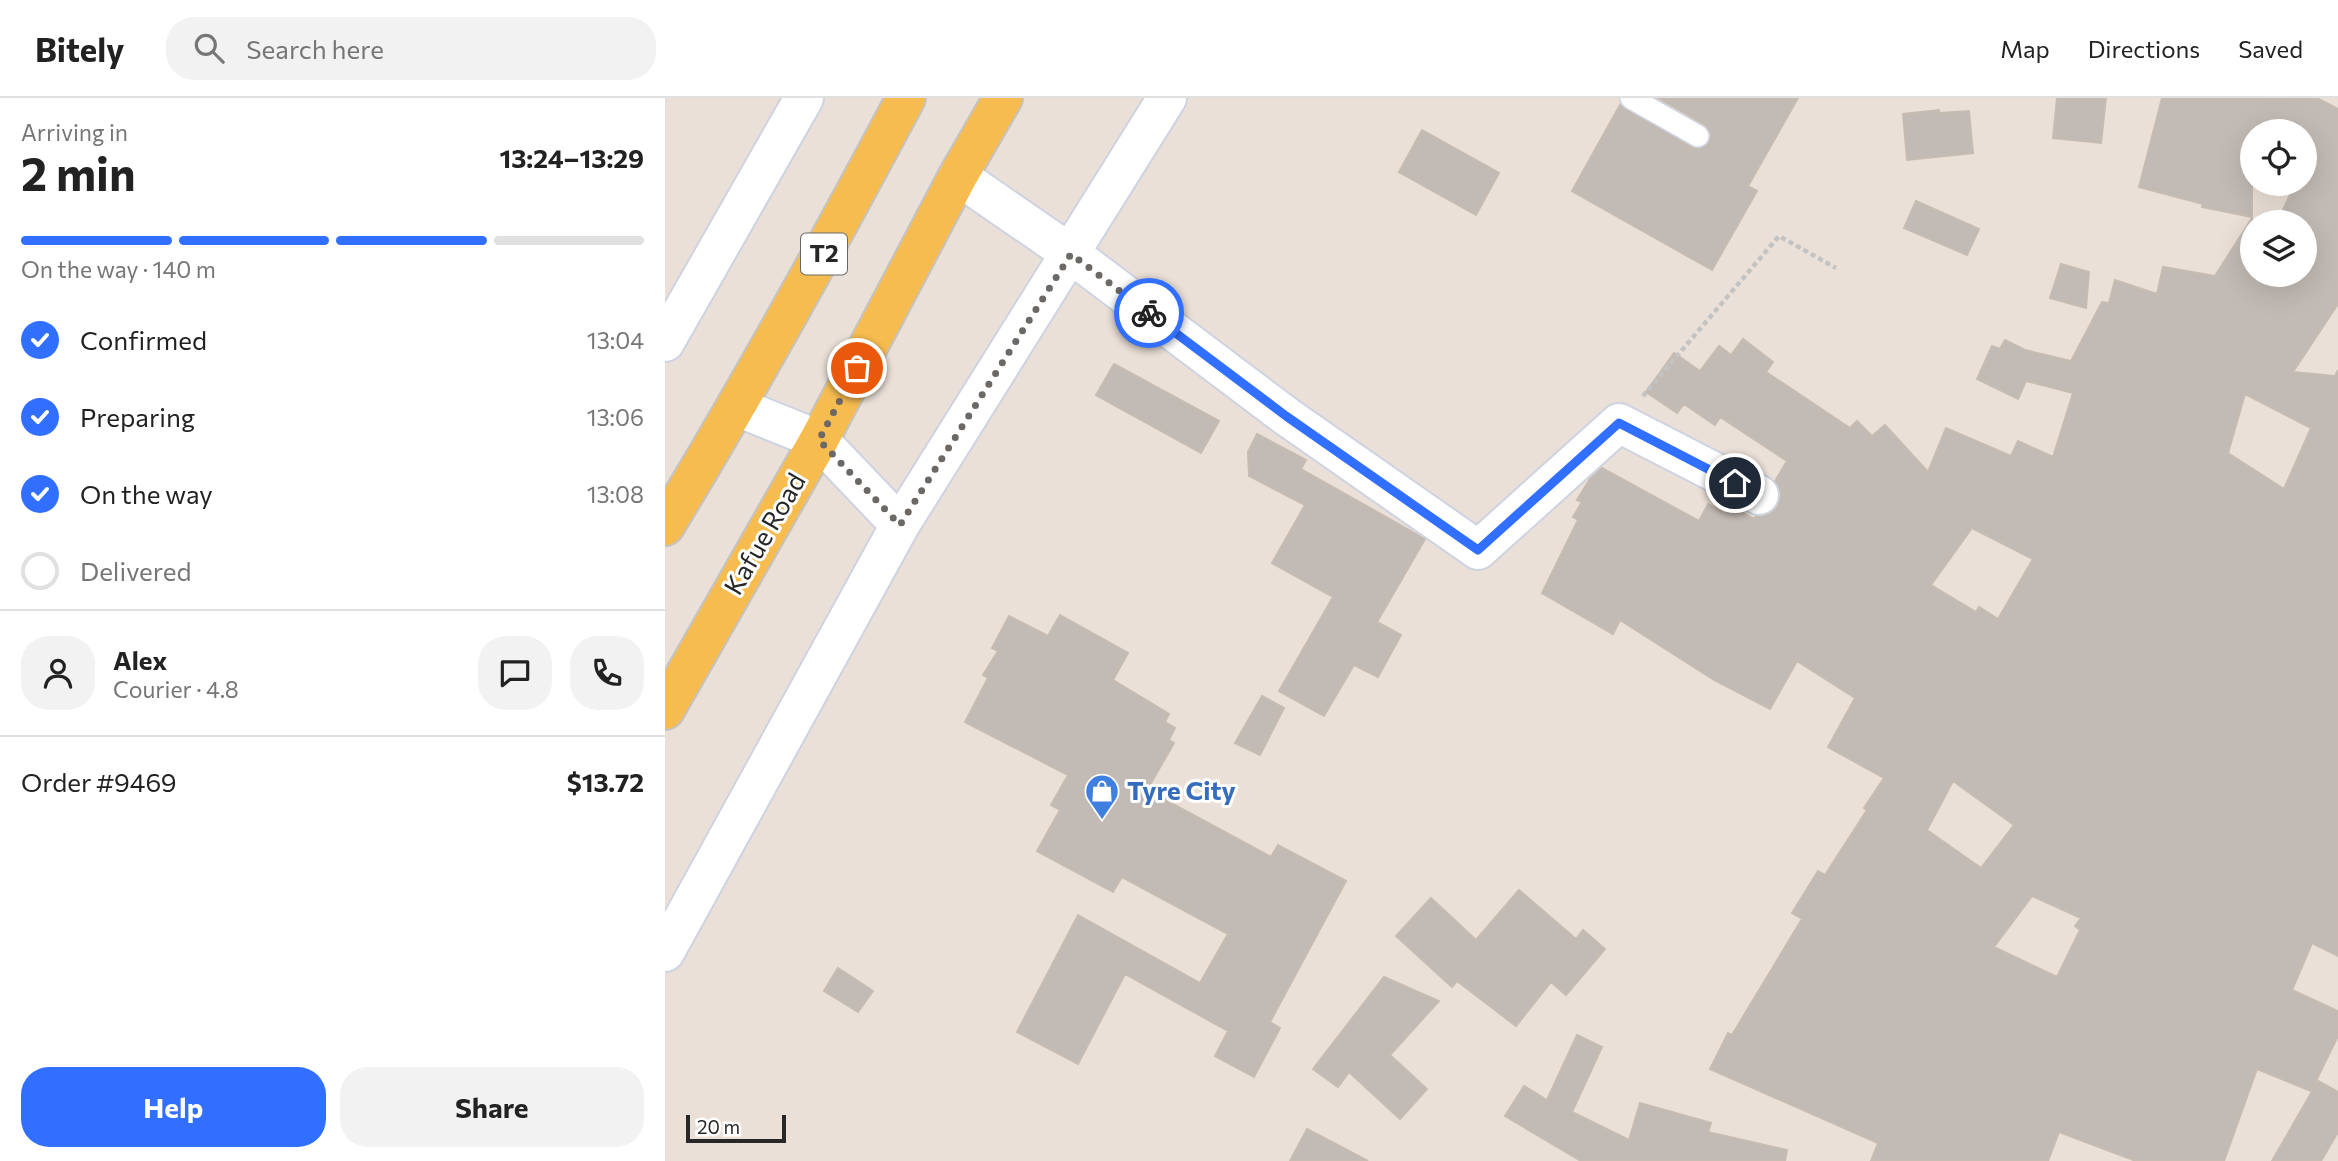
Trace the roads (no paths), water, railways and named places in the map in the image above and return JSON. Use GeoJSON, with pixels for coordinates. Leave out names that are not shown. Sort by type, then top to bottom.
{"type":"FeatureCollection","features":[{"type":"Feature","properties":{"kind":"main road","name":"T2"},"geometry":{"type":"LineString","coordinates":[[665,526],[737,407],[816,267],[906,98]]}},
{"type":"Feature","properties":{"kind":"main road","name":"Kafue Road"},"geometry":{"type":"LineString","coordinates":[[665,710],[819,440],[958,176],[1003,98]]}},
{"type":"Feature","properties":{"kind":"street"},"geometry":{"type":"LineString","coordinates":[[665,342],[804,98]]}},
{"type":"Feature","properties":{"kind":"street"},"geometry":{"type":"LineString","coordinates":[[665,952],[900,525],[1167,98]]}},
{"type":"Feature","properties":{"kind":"street"},"geometry":{"type":"LineString","coordinates":[[958,176],[1071,254],[1286,416],[1478,550],[1619,423],[1759,495]]}},
{"type":"Feature","properties":{"kind":"street"},"geometry":{"type":"LineString","coordinates":[[737,407],[819,440],[900,525]]}},
{"type":"Feature","properties":{"kind":"lane"},"geometry":{"type":"LineString","coordinates":[[1631,98],[1698,136]]}},
{"type":"Feature","properties":{"kind":"place","name":"Tyre City"},"geometry":{"type":"Point","coordinates":[1102,821]}}]}
